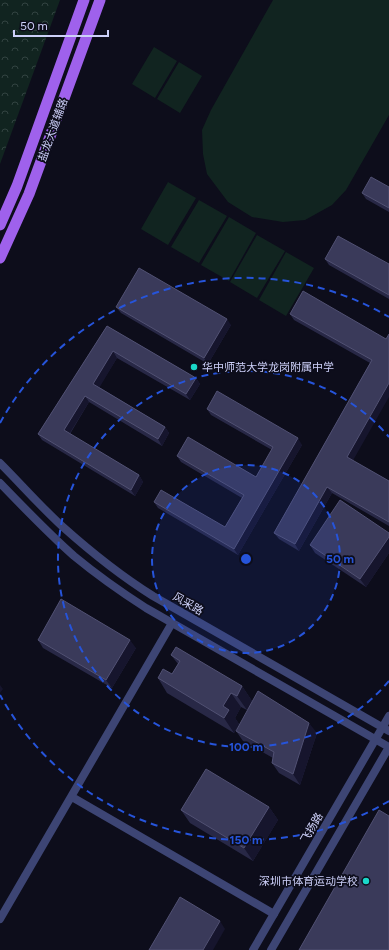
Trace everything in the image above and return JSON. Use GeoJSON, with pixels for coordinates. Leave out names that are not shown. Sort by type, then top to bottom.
{"type":"FeatureCollection","features":[{"type":"Feature","properties":{"kind":"main road","name":"盐龙大道辅路"},"geometry":{"type":"LineString","coordinates":[[0,225],[17,186],[84,0]]}},
{"type":"Feature","properties":{"kind":"main road","name":"盐龙大道辅路"},"geometry":{"type":"LineString","coordinates":[[0,258],[29,194],[100,0]]}},
{"type":"Feature","properties":{"kind":"street","name":"风采路"},"geometry":{"type":"LineString","coordinates":[[0,463],[62,526],[102,560],[134,584],[386,729]]}},
{"type":"Feature","properties":{"kind":"street"},"geometry":{"type":"LineString","coordinates":[[0,483],[53,537],[74,556],[125,594],[172,623],[389,747],[272,950]]}},
{"type":"Feature","properties":{"kind":"street"},"geometry":{"type":"LineString","coordinates":[[0,919],[172,623]]}},
{"type":"Feature","properties":{"kind":"street","name":"飞扬路"},"geometry":{"type":"LineString","coordinates":[[253,950],[376,739],[386,729],[389,716]]}},
{"type":"Feature","properties":{"kind":"street"},"geometry":{"type":"LineString","coordinates":[[72,797],[274,914]]}},
{"type":"Feature","properties":{"kind":"green space"},"geometry":{"type":"Polygon","coordinates":[[[0,0],[60,0],[0,164],[0,0]]]}},
{"type":"Feature","properties":{"kind":"green space"},"geometry":{"type":"Polygon","coordinates":[[[273,0],[389,0],[389,115],[346,190],[332,205],[305,220],[283,222],[252,217],[228,202],[207,174],[203,154],[202,130],[211,110],[273,0]]]}},
{"type":"Feature","properties":{"kind":"green space"},"geometry":{"type":"Polygon","coordinates":[[[154,47],[177,61],[155,98],[132,84],[154,47]]]}},
{"type":"Feature","properties":{"kind":"green space"},"geometry":{"type":"Polygon","coordinates":[[[179,62],[202,76],[180,113],[157,99],[179,62]]]}},
{"type":"Feature","properties":{"kind":"green space"},"geometry":{"type":"Polygon","coordinates":[[[168,182],[196,198],[168,245],[141,229],[168,182]]]}},
{"type":"Feature","properties":{"kind":"green space"},"geometry":{"type":"Polygon","coordinates":[[[199,200],[227,216],[199,263],[171,247],[199,200]]]}},
{"type":"Feature","properties":{"kind":"green space"},"geometry":{"type":"Polygon","coordinates":[[[229,217],[256,233],[229,281],[201,265],[229,217]]]}},
{"type":"Feature","properties":{"kind":"green space"},"geometry":{"type":"Polygon","coordinates":[[[257,235],[285,251],[257,298],[230,282],[257,235]]]}},
{"type":"Feature","properties":{"kind":"green space"},"geometry":{"type":"Polygon","coordinates":[[[286,252],[314,268],[286,316],[259,300],[286,252]]]}},
{"type":"Feature","properties":{"kind":"building"},"geometry":{"type":"Polygon","coordinates":[[[371,177],[389,187],[389,208],[362,193],[371,177]]]}},
{"type":"Feature","properties":{"kind":"building"},"geometry":{"type":"Polygon","coordinates":[[[338,236],[389,264],[389,295],[325,259],[338,236]]]}},
{"type":"Feature","properties":{"kind":"building"},"geometry":{"type":"Polygon","coordinates":[[[139,268],[227,319],[204,358],[116,307],[139,268]]]}},
{"type":"Feature","properties":{"kind":"building"},"geometry":{"type":"Polygon","coordinates":[[[303,291],[386,339],[389,334],[389,383],[347,457],[389,481],[389,522],[327,487],[295,544],[274,533],[372,360],[290,314],[303,291]]]}},
{"type":"Feature","properties":{"kind":"building"},"geometry":{"type":"Polygon","coordinates":[[[107,326],[196,378],[186,394],[113,351],[93,384],[165,427],[158,439],[85,396],[64,430],[139,475],[131,490],[38,434],[107,326]]]}},
{"type":"Feature","properties":{"kind":"building"},"geometry":{"type":"Polygon","coordinates":[[[217,391],[298,438],[234,549],[154,502],[161,490],[225,527],[244,495],[177,456],[188,437],[256,477],[273,447],[207,409],[217,391]]]}},
{"type":"Feature","properties":{"kind":"building"},"geometry":{"type":"Polygon","coordinates":[[[340,500],[389,533],[389,537],[360,579],[310,545],[340,500]]]}},
{"type":"Feature","properties":{"kind":"building"},"geometry":{"type":"Polygon","coordinates":[[[61,599],[130,640],[106,680],[38,640],[61,599]]]}},
{"type":"Feature","properties":{"kind":"building"},"geometry":{"type":"Polygon","coordinates":[[[176,647],[242,686],[237,696],[231,693],[223,706],[229,710],[224,718],[158,678],[163,669],[172,674],[180,661],[171,655],[176,647]]]}},
{"type":"Feature","properties":{"kind":"building"},"geometry":{"type":"Polygon","coordinates":[[[258,691],[309,723],[293,774],[272,763],[274,752],[236,731],[258,691]]]}},
{"type":"Feature","properties":{"kind":"building"},"geometry":{"type":"Polygon","coordinates":[[[206,769],[269,807],[244,848],[181,810],[206,769]]]}},
{"type":"Feature","properties":{"kind":"building","name":"深圳市体育运动学校"},"geometry":{"type":"Polygon","coordinates":[[[379,810],[389,816],[389,950],[299,950],[379,810]]]}},
{"type":"Feature","properties":{"kind":"building"},"geometry":{"type":"Polygon","coordinates":[[[180,897],[220,921],[203,950],[149,950],[180,897]]]}},
{"type":"Feature","properties":{"kind":"place","name":"华中师范大学龙岗附属中学"},"geometry":{"type":"Point","coordinates":[194,367]}},
{"type":"Feature","properties":{"kind":"place","name":"深圳市体育运动学校"},"geometry":{"type":"Point","coordinates":[366,881]}}]}
